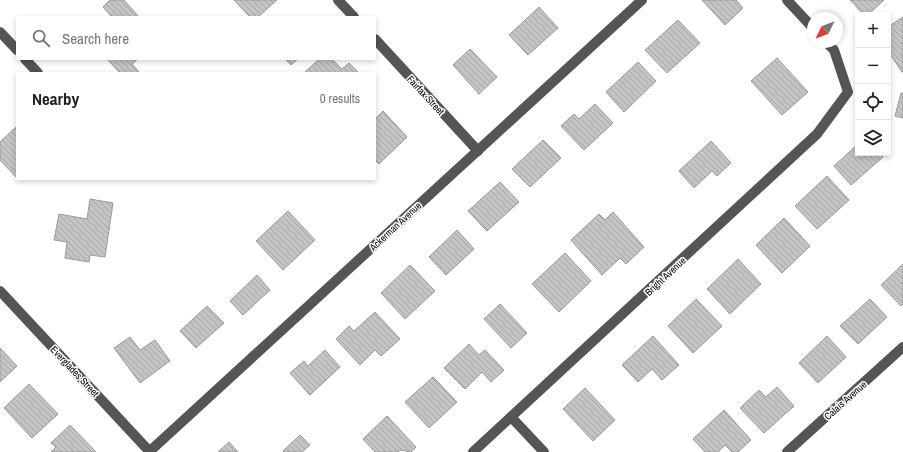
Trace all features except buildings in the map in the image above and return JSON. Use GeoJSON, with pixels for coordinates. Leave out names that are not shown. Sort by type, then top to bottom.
{"type":"FeatureCollection","features":[{"type":"Feature","properties":{"kind":"street"},"geometry":{"type":"LineString","coordinates":[[338,0],[353,16]]}},
{"type":"Feature","properties":{"kind":"street","name":"Ackerman Avenue"},"geometry":{"type":"LineString","coordinates":[[150,452],[642,0]]}},
{"type":"Feature","properties":{"kind":"street"},"geometry":{"type":"LineString","coordinates":[[788,0],[807,21]]}},
{"type":"Feature","properties":{"kind":"street"},"geometry":{"type":"LineString","coordinates":[[0,32],[16,49]]}},
{"type":"Feature","properties":{"kind":"street","name":"Fairfax Street"},"geometry":{"type":"LineString","coordinates":[[376,41],[478,151]]}},
{"type":"Feature","properties":{"kind":"street","name":"Bright Avenue"},"geometry":{"type":"LineString","coordinates":[[473,452],[512,418],[817,134],[848,92],[832,48]]}},
{"type":"Feature","properties":{"kind":"street"},"geometry":{"type":"LineString","coordinates":[[26,60],[37,72]]}},
{"type":"Feature","properties":{"kind":"street","name":"Everglades Street"},"geometry":{"type":"LineString","coordinates":[[0,291],[150,452]]}},
{"type":"Feature","properties":{"kind":"street","name":"Calais Avenue"},"geometry":{"type":"LineString","coordinates":[[787,452],[903,347]]}},
{"type":"Feature","properties":{"kind":"street"},"geometry":{"type":"LineString","coordinates":[[512,418],[544,452]]}}]}
